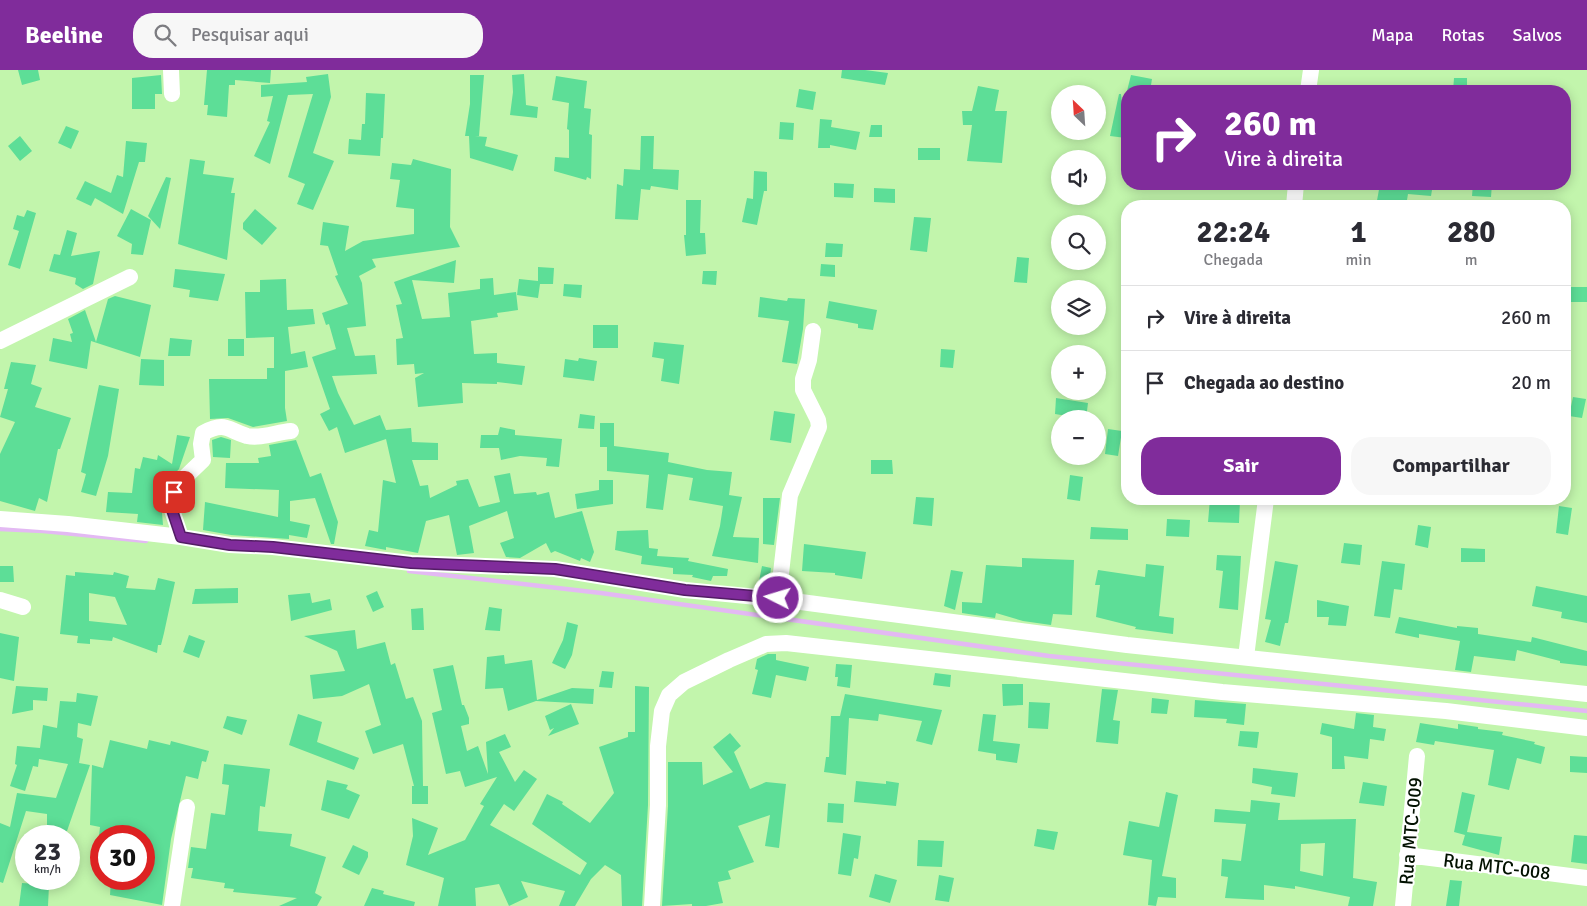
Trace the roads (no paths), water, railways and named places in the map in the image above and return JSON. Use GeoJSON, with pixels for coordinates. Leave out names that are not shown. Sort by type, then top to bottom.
{"type":"FeatureCollection","features":[{"type":"Feature","properties":{"kind":"street"},"geometry":{"type":"LineString","coordinates":[[171,70],[172,94]]}},
{"type":"Feature","properties":{"kind":"street"},"geometry":{"type":"LineString","coordinates":[[1309,85],[1311,70]]}},
{"type":"Feature","properties":{"kind":"street"},"geometry":{"type":"LineString","coordinates":[[0,342],[130,277]]}},
{"type":"Feature","properties":{"kind":"street"},"geometry":{"type":"LineString","coordinates":[[778,598],[790,495],[819,427],[818,420],[803,390],[803,379],[813,331]]}},
{"type":"Feature","properties":{"kind":"street"},"geometry":{"type":"LineString","coordinates":[[181,537],[170,504],[178,484],[203,460],[200,444],[203,433],[216,426],[231,428],[247,436],[291,431]]}},
{"type":"Feature","properties":{"kind":"street"},"geometry":{"type":"LineString","coordinates":[[1246,657],[1265,505]]}},
{"type":"Feature","properties":{"kind":"street"},"geometry":{"type":"LineString","coordinates":[[0,519],[68,524],[181,537],[230,545],[273,547],[411,563],[555,569],[685,590],[778,598],[1035,634],[1587,694]]}},
{"type":"Feature","properties":{"kind":"street"},"geometry":{"type":"LineString","coordinates":[[0,600],[23,607]]}},
{"type":"Feature","properties":{"kind":"street"},"geometry":{"type":"LineString","coordinates":[[652,906],[658,805],[657,764],[662,711],[669,695],[684,682],[766,644],[786,643],[1222,692],[1446,711],[1587,728]]}},
{"type":"Feature","properties":{"kind":"street","name":"Rua MTC-009"},"geometry":{"type":"LineString","coordinates":[[1403,906],[1417,756]]}},
{"type":"Feature","properties":{"kind":"street"},"geometry":{"type":"LineString","coordinates":[[172,906],[188,807]]}},
{"type":"Feature","properties":{"kind":"street","name":"Rua MTC-008"},"geometry":{"type":"LineString","coordinates":[[1407,855],[1587,878]]}},
{"type":"Feature","properties":{"kind":"waterway"},"geometry":{"type":"LineString","coordinates":[[0,529],[43,531],[146,541]]}},
{"type":"Feature","properties":{"kind":"waterway"},"geometry":{"type":"LineString","coordinates":[[409,571],[601,593],[1049,656],[1587,711]]}}]}
